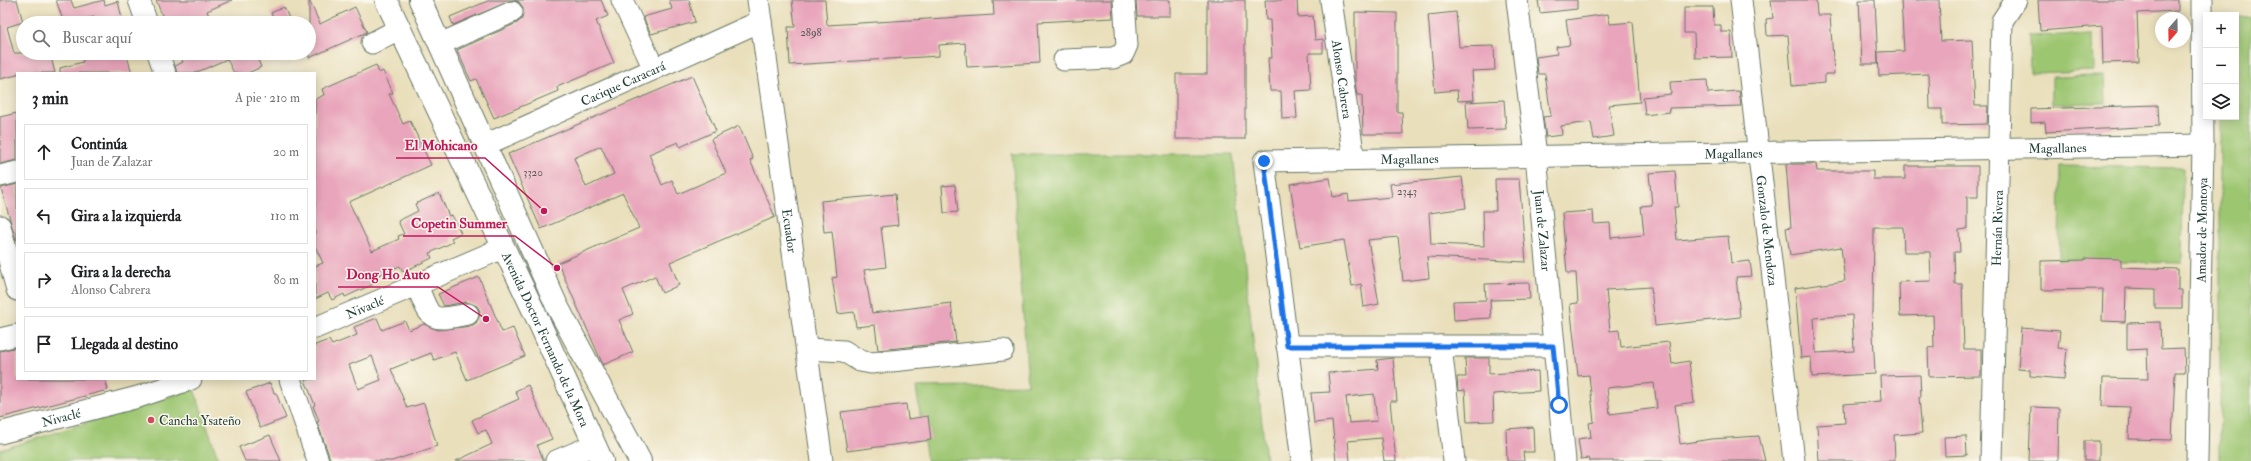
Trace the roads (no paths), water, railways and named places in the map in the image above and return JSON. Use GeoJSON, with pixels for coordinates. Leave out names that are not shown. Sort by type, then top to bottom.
{"type":"FeatureCollection","features":[{"type":"Feature","properties":{"kind":"highway","name":"Avenida Doctor Fernando de la Mora"},"geometry":{"type":"LineString","coordinates":[[386,0],[598,453]]}},
{"type":"Feature","properties":{"kind":"highway","name":"Avenida Doctor Fernando de la Mora"},"geometry":{"type":"LineString","coordinates":[[420,0],[557,306],[640,461]]}},
{"type":"Feature","properties":{"kind":"street"},"geometry":{"type":"LineString","coordinates":[[139,0],[145,16]]}},
{"type":"Feature","properties":{"kind":"street"},"geometry":{"type":"LineString","coordinates":[[622,0],[654,69]]}},
{"type":"Feature","properties":{"kind":"street","name":"Ecuador"},"geometry":{"type":"LineString","coordinates":[[758,0],[822,461]]}},
{"type":"Feature","properties":{"kind":"street"},"geometry":{"type":"LineString","coordinates":[[1064,60],[1113,58],[1123,54],[1127,45],[1124,0]]}},
{"type":"Feature","properties":{"kind":"street","name":"Alonso Cabrera"},"geometry":{"type":"LineString","coordinates":[[1331,0],[1354,159]]}},
{"type":"Feature","properties":{"kind":"street","name":"Juan de Zalazar"},"geometry":{"type":"LineString","coordinates":[[1517,0],[1536,156],[1565,461]]}},
{"type":"Feature","properties":{"kind":"street","name":"Gonzalo de Mendoza"},"geometry":{"type":"LineString","coordinates":[[1742,0],[1794,461]]}},
{"type":"Feature","properties":{"kind":"street","name":"Hernán Rivera"},"geometry":{"type":"LineString","coordinates":[[1990,461],[2000,147],[2002,21],[2009,7],[2016,0]]}},
{"type":"Feature","properties":{"kind":"street","name":"Amador de Montoya"},"geometry":{"type":"LineString","coordinates":[[2197,461],[2203,145],[2202,0]]}},
{"type":"Feature","properties":{"kind":"street"},"geometry":{"type":"LineString","coordinates":[[440,44],[512,12]]}},
{"type":"Feature","properties":{"kind":"street","name":"Cacique Caracará"},"geometry":{"type":"LineString","coordinates":[[485,145],[761,21]]}},
{"type":"Feature","properties":{"kind":"street"},"geometry":{"type":"LineString","coordinates":[[372,43],[400,29]]}},
{"type":"Feature","properties":{"kind":"street"},"geometry":{"type":"LineString","coordinates":[[160,60],[165,72]]}},
{"type":"Feature","properties":{"kind":"street","name":"Magallanes"},"geometry":{"type":"LineString","coordinates":[[1287,346],[1264,161],[2000,147],[2203,145]]}},
{"type":"Feature","properties":{"kind":"street"},"geometry":{"type":"LineString","coordinates":[[0,176],[16,172]]}},
{"type":"Feature","properties":{"kind":"street"},"geometry":{"type":"LineString","coordinates":[[0,226],[16,286]]}},
{"type":"Feature","properties":{"kind":"street","name":"Nivaclé"},"geometry":{"type":"LineString","coordinates":[[316,328],[503,248]]}},
{"type":"Feature","properties":{"kind":"street"},"geometry":{"type":"LineString","coordinates":[[417,284],[427,310],[432,316],[441,320],[468,314]]}},
{"type":"Feature","properties":{"kind":"street"},"geometry":{"type":"LineString","coordinates":[[0,340],[16,334]]}},
{"type":"Feature","properties":{"kind":"street"},"geometry":{"type":"LineString","coordinates":[[1302,461],[1287,346],[1553,346]]}},
{"type":"Feature","properties":{"kind":"street"},"geometry":{"type":"LineString","coordinates":[[1441,346],[1454,461]]}},
{"type":"Feature","properties":{"kind":"street"},"geometry":{"type":"LineString","coordinates":[[807,349],[844,352],[860,361],[871,363],[1004,350]]}},
{"type":"Feature","properties":{"kind":"street","name":"Nivaclé"},"geometry":{"type":"LineString","coordinates":[[0,433],[138,397],[188,380]]}},
{"type":"Feature","properties":{"kind":"street"},"geometry":{"type":"LineString","coordinates":[[290,380],[318,461]]}},
{"type":"Feature","properties":{"kind":"street"},"geometry":{"type":"LineString","coordinates":[[556,461],[598,453]]}},
{"type":"Feature","properties":{"kind":"place","name":"El Mohicano"},"geometry":{"type":"Point","coordinates":[544,211]}},
{"type":"Feature","properties":{"kind":"place","name":"Copetin Summer"},"geometry":{"type":"Point","coordinates":[557,268]}},
{"type":"Feature","properties":{"kind":"place","name":"Dong Ho Auto"},"geometry":{"type":"Point","coordinates":[486,319]}},
{"type":"Feature","properties":{"kind":"place","name":"Cancha Ysateño"},"geometry":{"type":"Point","coordinates":[151,420]}}]}
